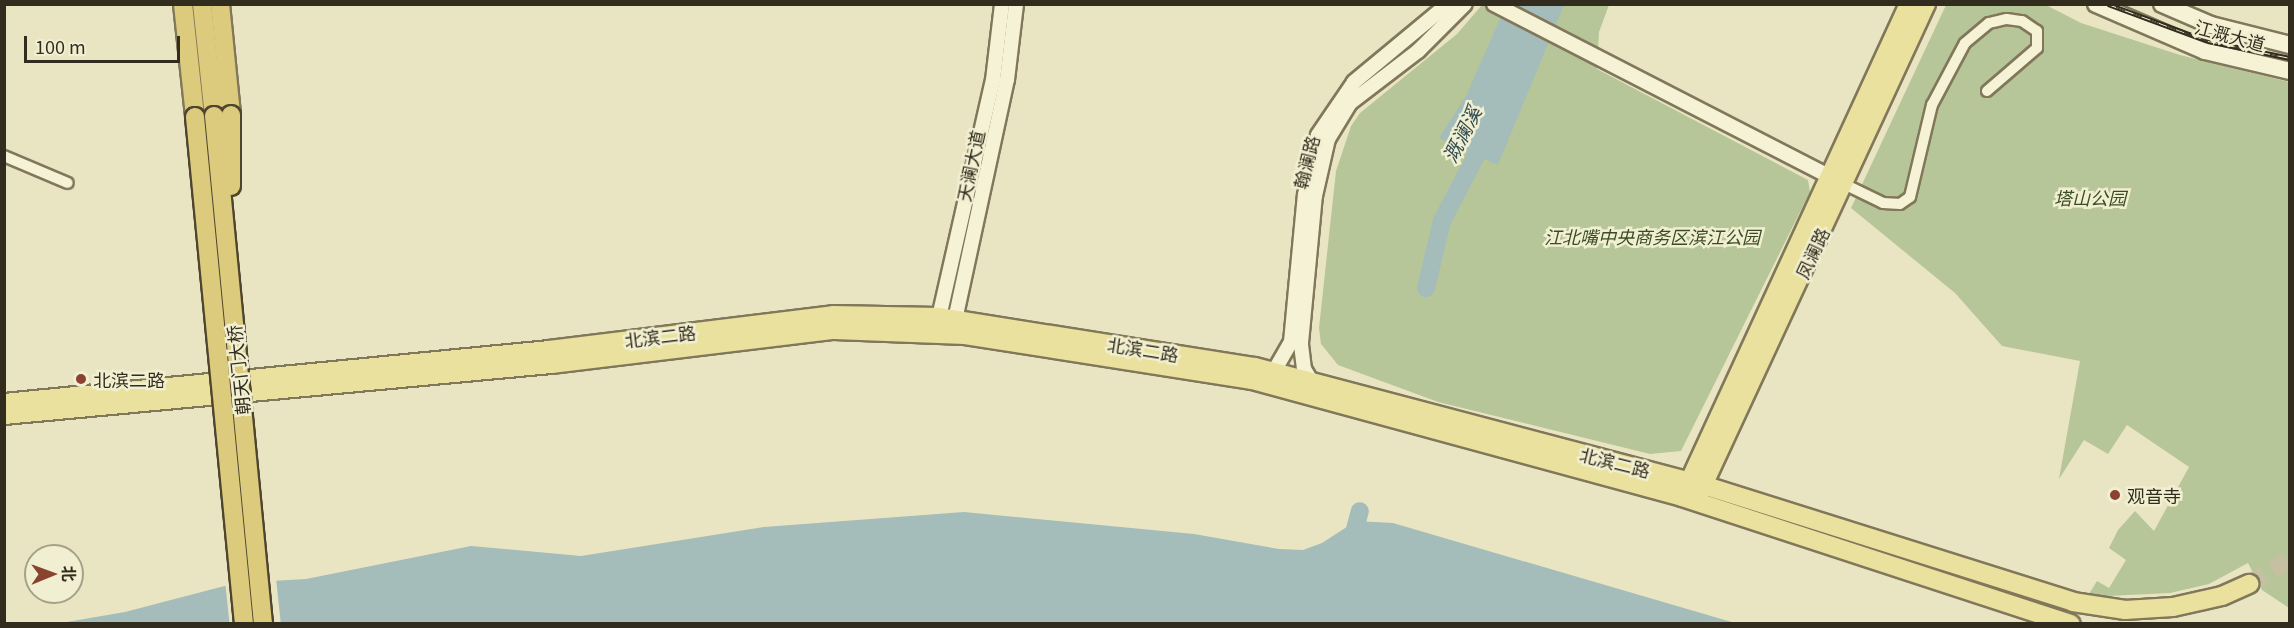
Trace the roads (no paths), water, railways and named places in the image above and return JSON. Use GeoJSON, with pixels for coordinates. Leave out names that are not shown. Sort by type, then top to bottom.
{"type":"FeatureCollection","features":[{"type":"Feature","properties":{"kind":"highway","name":"朝天门大桥"},"geometry":{"type":"LineString","coordinates":[[183,4],[244,624]]}},
{"type":"Feature","properties":{"kind":"highway"},"geometry":{"type":"LineString","coordinates":[[202,4],[222,116]]}},
{"type":"Feature","properties":{"kind":"highway"},"geometry":{"type":"LineString","coordinates":[[220,4],[222,116]]}},
{"type":"Feature","properties":{"kind":"highway","name":"朝天门大桥"},"geometry":{"type":"LineString","coordinates":[[222,116],[230,296],[263,624]]}},
{"type":"Feature","properties":{"kind":"main road","name":"凤澜路"},"geometry":{"type":"LineString","coordinates":[[1838,181],[1909,4]]}},
{"type":"Feature","properties":{"kind":"main road","name":"凤澜路"},"geometry":{"type":"LineString","coordinates":[[1693,491],[1838,181],[1926,4]]}},
{"type":"Feature","properties":{"kind":"main road","name":"江溉大道"},"geometry":{"type":"LineString","coordinates":[[2096,4],[2205,51],[2289,71]]}},
{"type":"Feature","properties":{"kind":"main road","name":"江溉大道"},"geometry":{"type":"LineString","coordinates":[[2163,4],[2211,25],[2289,45]]}},
{"type":"Feature","properties":{"kind":"main road","name":"北滨二路"},"geometry":{"type":"LineString","coordinates":[[4,403],[549,350],[832,315],[945,326],[1273,372],[2097,607],[2173,607],[2222,596],[2249,584]]}},
{"type":"Feature","properties":{"kind":"main road","name":"北滨二路"},"geometry":{"type":"LineString","coordinates":[[4,415],[550,364],[834,330],[945,326],[1251,380],[1693,491],[2071,624]]}},
{"type":"Feature","properties":{"kind":"street","name":"天澜大道"},"geometry":{"type":"LineString","coordinates":[[945,326],[993,80],[1002,4]]}},
{"type":"Feature","properties":{"kind":"street","name":"天澜大道"},"geometry":{"type":"LineString","coordinates":[[945,326],[1007,80],[1016,4]]}},
{"type":"Feature","properties":{"kind":"street","name":"翰澜路"},"geometry":{"type":"LineString","coordinates":[[1273,372],[1291,342],[1305,195],[1318,135],[1354,82],[1448,4]]}},
{"type":"Feature","properties":{"kind":"street","name":"翰澜路"},"geometry":{"type":"LineString","coordinates":[[1312,384],[1304,369],[1301,343],[1315,196],[1328,139],[1350,103],[1418,51],[1465,4]]}},
{"type":"Feature","properties":{"kind":"street"},"geometry":{"type":"LineString","coordinates":[[1496,6],[1883,204],[1900,204],[1910,197],[1932,105],[1965,43],[1989,23],[2007,19],[2022,21],[2037,31],[2037,48],[1987,90]]}},
{"type":"Feature","properties":{"kind":"street"},"geometry":{"type":"LineString","coordinates":[[4,156],[68,183]]}},
{"type":"Feature","properties":{"kind":"water"},"geometry":{"type":"Polygon","coordinates":[[[1506,5],[1564,5],[1498,165],[1439,138],[1467,94],[1506,5]]]}},
{"type":"Feature","properties":{"kind":"water"},"geometry":{"type":"Polygon","coordinates":[[[964,512],[1194,534],[1279,549],[1303,550],[1322,543],[1356,521],[1393,523],[1735,623],[55,624],[125,612],[236,583],[306,579],[471,546],[581,556],[764,527],[964,512]]]}},
{"type":"Feature","properties":{"kind":"waterway","name":"溉澜溪"},"geometry":{"type":"LineString","coordinates":[[1426,288],[1442,221],[1487,135]]}},
{"type":"Feature","properties":{"kind":"waterway","name":"溉澜溪"},"geometry":{"type":"LineString","coordinates":[[1351,544],[1360,511]]}},
{"type":"Feature","properties":{"kind":"tunnel"},"geometry":{"type":"LineString","coordinates":[[2249,584],[2290,559]]}},
{"type":"Feature","properties":{"kind":"railway"},"geometry":{"type":"LineString","coordinates":[[2108,4],[2208,41],[2290,58]]}},
{"type":"Feature","properties":{"kind":"railway"},"geometry":{"type":"LineString","coordinates":[[198,116],[247,624]]}},
{"type":"Feature","properties":{"kind":"place","name":"北滨二路"},"geometry":{"type":"Point","coordinates":[81,379]}},
{"type":"Feature","properties":{"kind":"place","name":"观音寺"},"geometry":{"type":"Point","coordinates":[2115,495]}},
{"type":"Feature","properties":{"kind":"park label","name":"塔山公园"},"geometry":{"type":"Point","coordinates":[2090,197]}},
{"type":"Feature","properties":{"kind":"park label","name":"江北嘴中央商务区滨江公园"},"geometry":{"type":"Point","coordinates":[1652,236]}}]}
